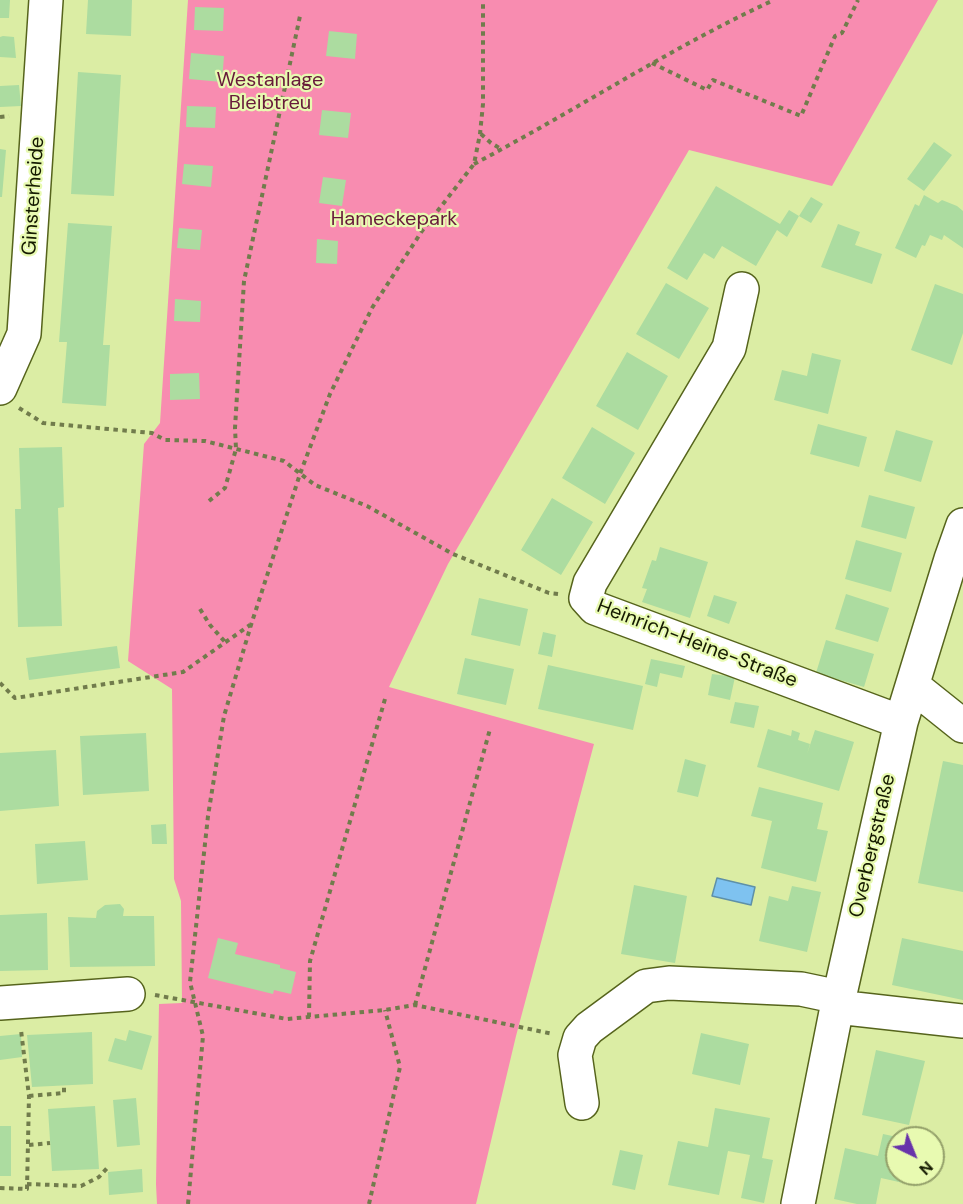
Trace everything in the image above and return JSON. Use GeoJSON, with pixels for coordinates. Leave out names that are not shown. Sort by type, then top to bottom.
{"type":"FeatureCollection","features":[{"type":"Feature","properties":{"kind":"street","name":"Ginsterheide"},"geometry":{"type":"LineString","coordinates":[[8,397],[24,334],[46,0]]}},
{"type":"Feature","properties":{"kind":"street","name":"Heinrich-Heine-Straße"},"geometry":{"type":"LineString","coordinates":[[742,289],[729,348],[590,583],[586,598],[595,608],[901,722]]}},
{"type":"Feature","properties":{"kind":"street","name":"Overbergstraße"},"geometry":{"type":"LineString","coordinates":[[798,1204],[838,1002],[901,722],[963,525]]}},
{"type":"Feature","properties":{"kind":"street"},"geometry":{"type":"LineString","coordinates":[[913,686],[963,726]]}},
{"type":"Feature","properties":{"kind":"street"},"geometry":{"type":"LineString","coordinates":[[582,1103],[574,1055],[580,1038],[589,1028],[640,990],[655,984],[801,989],[838,1002],[963,1021]]}},
{"type":"Feature","properties":{"kind":"street"},"geometry":{"type":"LineString","coordinates":[[9,1003],[128,994]]}},
{"type":"Feature","properties":{"kind":"path"},"geometry":{"type":"LineString","coordinates":[[474,164],[483,104],[483,0]]}},
{"type":"Feature","properties":{"kind":"path"},"geometry":{"type":"LineString","coordinates":[[188,1204],[202,1036],[190,982],[208,816],[224,716],[300,474],[330,394],[372,309],[422,231],[474,164],[652,63],[774,0]]}},
{"type":"Feature","properties":{"kind":"path"},"geometry":{"type":"LineString","coordinates":[[652,63],[707,90],[713,80],[801,116],[836,36],[842,33],[858,0]]}},
{"type":"Feature","properties":{"kind":"path"},"geometry":{"type":"LineString","coordinates":[[209,501],[225,488],[236,449],[235,428],[244,281],[300,16]]}},
{"type":"Feature","properties":{"kind":"path"},"geometry":{"type":"LineString","coordinates":[[480,134],[502,149]]}},
{"type":"Feature","properties":{"kind":"path"},"geometry":{"type":"LineString","coordinates":[[8,397],[43,423],[152,433],[165,440],[205,441],[284,461],[315,485],[367,506],[453,554],[549,593],[586,598]]}},
{"type":"Feature","properties":{"kind":"path"},"geometry":{"type":"LineString","coordinates":[[200,609],[226,643]]}},
{"type":"Feature","properties":{"kind":"path"},"geometry":{"type":"LineString","coordinates":[[0,684],[15,698],[183,672],[251,625]]}},
{"type":"Feature","properties":{"kind":"path"},"geometry":{"type":"LineString","coordinates":[[309,1017],[310,961],[385,699]]}},
{"type":"Feature","properties":{"kind":"path"},"geometry":{"type":"LineString","coordinates":[[415,1005],[490,729]]}},
{"type":"Feature","properties":{"kind":"path"},"geometry":{"type":"LineString","coordinates":[[128,994],[165,996],[288,1019],[415,1005],[552,1034],[589,1028]]}},
{"type":"Feature","properties":{"kind":"path"},"geometry":{"type":"LineString","coordinates":[[0,1188],[27,1189],[29,1096],[9,1003]]}},
{"type":"Feature","properties":{"kind":"path"},"geometry":{"type":"LineString","coordinates":[[369,1204],[400,1067],[385,1010]]}},
{"type":"Feature","properties":{"kind":"path"},"geometry":{"type":"LineString","coordinates":[[29,1096],[64,1093],[64,1086]]}},
{"type":"Feature","properties":{"kind":"path"},"geometry":{"type":"LineString","coordinates":[[29,1145],[50,1143]]}},
{"type":"Feature","properties":{"kind":"path"},"geometry":{"type":"LineString","coordinates":[[27,1184],[81,1186],[99,1177],[109,1166]]}},
{"type":"Feature","properties":{"kind":"green space","name":"Hameckepark"},"geometry":{"type":"Polygon","coordinates":[[[188,0],[938,0],[832,186],[689,150],[448,564],[389,687],[594,744],[516,1036],[476,1204],[157,1204],[159,1004],[182,1003],[181,901],[174,879],[172,689],[128,661],[144,444],[160,423],[188,0]]]}},
{"type":"Feature","properties":{"kind":"water"},"geometry":{"type":"Polygon","coordinates":[[[717,878],[755,887],[751,905],[712,896],[717,878]]]}},
{"type":"Feature","properties":{"kind":"building"},"geometry":{"type":"Polygon","coordinates":[[[0,0],[10,0],[9,18],[0,18],[0,0]]]}},
{"type":"Feature","properties":{"kind":"building"},"geometry":{"type":"Polygon","coordinates":[[[88,0],[132,0],[131,36],[86,34],[88,0]]]}},
{"type":"Feature","properties":{"kind":"building"},"geometry":{"type":"Polygon","coordinates":[[[195,7],[224,8],[223,31],[194,30],[195,7]]]}},
{"type":"Feature","properties":{"kind":"building"},"geometry":{"type":"Polygon","coordinates":[[[329,31],[357,34],[355,59],[326,56],[329,31]]]}},
{"type":"Feature","properties":{"kind":"building"},"geometry":{"type":"Polygon","coordinates":[[[0,37],[14,37],[16,58],[0,57],[0,37]]]}},
{"type":"Feature","properties":{"kind":"building"},"geometry":{"type":"Polygon","coordinates":[[[191,53],[224,56],[222,82],[189,79],[191,53]]]}},
{"type":"Feature","properties":{"kind":"building"},"geometry":{"type":"Polygon","coordinates":[[[78,72],[121,75],[114,196],[71,194],[78,72]]]}},
{"type":"Feature","properties":{"kind":"building"},"geometry":{"type":"Polygon","coordinates":[[[19,85],[21,106],[0,107],[0,86],[19,85]]]}},
{"type":"Feature","properties":{"kind":"building"},"geometry":{"type":"Polygon","coordinates":[[[187,106],[216,107],[215,128],[186,127],[187,106]]]}},
{"type":"Feature","properties":{"kind":"building"},"geometry":{"type":"Polygon","coordinates":[[[322,110],[351,113],[348,138],[319,135],[322,110]]]}},
{"type":"Feature","properties":{"kind":"building"},"geometry":{"type":"Polygon","coordinates":[[[934,142],[952,155],[924,191],[907,179],[934,142]]]}},
{"type":"Feature","properties":{"kind":"building"},"geometry":{"type":"Polygon","coordinates":[[[0,149],[6,150],[2,197],[0,197],[0,149]]]}},
{"type":"Feature","properties":{"kind":"building"},"geometry":{"type":"Polygon","coordinates":[[[184,164],[213,166],[211,187],[182,184],[184,164]]]}},
{"type":"Feature","properties":{"kind":"building"},"geometry":{"type":"Polygon","coordinates":[[[323,177],[346,180],[342,206],[319,203],[323,177]]]}},
{"type":"Feature","properties":{"kind":"building"},"geometry":{"type":"Polygon","coordinates":[[[716,186],[780,224],[789,210],[799,216],[787,237],[777,230],[756,266],[722,246],[714,259],[704,253],[687,280],[667,268],[716,186]]]}},
{"type":"Feature","properties":{"kind":"building"},"geometry":{"type":"Polygon","coordinates":[[[924,195],[938,203],[942,200],[957,206],[963,211],[963,248],[944,235],[942,240],[930,235],[916,258],[895,248],[915,204],[919,206],[924,195]]]}},
{"type":"Feature","properties":{"kind":"building"},"geometry":{"type":"Polygon","coordinates":[[[811,197],[823,204],[811,223],[799,216],[811,197]]]}},
{"type":"Feature","properties":{"kind":"building"},"geometry":{"type":"Polygon","coordinates":[[[68,223],[112,226],[103,345],[110,345],[106,406],[62,403],[67,342],[59,342],[68,223]]]}},
{"type":"Feature","properties":{"kind":"building"},"geometry":{"type":"Polygon","coordinates":[[[838,224],[860,232],[855,245],[882,254],[872,284],[821,267],[838,224]]]}},
{"type":"Feature","properties":{"kind":"building"},"geometry":{"type":"Polygon","coordinates":[[[179,228],[202,230],[200,250],[177,248],[179,228]]]}},
{"type":"Feature","properties":{"kind":"building"},"geometry":{"type":"Polygon","coordinates":[[[317,239],[338,241],[337,264],[316,263],[317,239]]]}},
{"type":"Feature","properties":{"kind":"building"},"geometry":{"type":"Polygon","coordinates":[[[666,283],[709,308],[679,359],[636,334],[666,283]]]}},
{"type":"Feature","properties":{"kind":"building"},"geometry":{"type":"Polygon","coordinates":[[[935,284],[963,294],[963,333],[952,365],[911,350],[935,284]]]}},
{"type":"Feature","properties":{"kind":"building"},"geometry":{"type":"Polygon","coordinates":[[[175,299],[201,301],[200,322],[174,321],[175,299]]]}},
{"type":"Feature","properties":{"kind":"building"},"geometry":{"type":"Polygon","coordinates":[[[627,352],[668,376],[638,430],[596,406],[627,352]]]}},
{"type":"Feature","properties":{"kind":"building"},"geometry":{"type":"Polygon","coordinates":[[[812,353],[841,360],[828,414],[774,400],[782,370],[807,376],[812,353]]]}},
{"type":"Feature","properties":{"kind":"building"},"geometry":{"type":"Polygon","coordinates":[[[199,373],[200,399],[170,400],[170,374],[199,373]]]}},
{"type":"Feature","properties":{"kind":"building"},"geometry":{"type":"Polygon","coordinates":[[[818,424],[867,437],[859,467],[810,454],[818,424]]]}},
{"type":"Feature","properties":{"kind":"building"},"geometry":{"type":"Polygon","coordinates":[[[592,427],[635,453],[605,504],[562,478],[592,427]]]}},
{"type":"Feature","properties":{"kind":"building"},"geometry":{"type":"Polygon","coordinates":[[[896,430],[933,441],[921,482],[884,471],[896,430]]]}},
{"type":"Feature","properties":{"kind":"building"},"geometry":{"type":"Polygon","coordinates":[[[62,447],[64,507],[58,508],[62,626],[18,627],[15,509],[21,509],[19,448],[62,447]]]}},
{"type":"Feature","properties":{"kind":"building"},"geometry":{"type":"Polygon","coordinates":[[[869,495],[915,507],[906,539],[861,527],[869,495]]]}},
{"type":"Feature","properties":{"kind":"building"},"geometry":{"type":"Polygon","coordinates":[[[552,498],[593,522],[561,575],[521,550],[552,498]]]}},
{"type":"Feature","properties":{"kind":"building"},"geometry":{"type":"Polygon","coordinates":[[[856,540],[902,553],[891,592],[845,579],[856,540]]]}},
{"type":"Feature","properties":{"kind":"building"},"geometry":{"type":"Polygon","coordinates":[[[660,547],[708,562],[690,618],[642,602],[647,589],[642,588],[652,560],[656,561],[660,547]]]}},
{"type":"Feature","properties":{"kind":"building"},"geometry":{"type":"Polygon","coordinates":[[[846,594],[889,608],[878,642],[835,629],[846,594]]]}},
{"type":"Feature","properties":{"kind":"building"},"geometry":{"type":"Polygon","coordinates":[[[714,595],[737,602],[729,624],[707,616],[714,595]]]}},
{"type":"Feature","properties":{"kind":"building"},"geometry":{"type":"Polygon","coordinates":[[[479,598],[528,609],[520,646],[471,635],[479,598]]]}},
{"type":"Feature","properties":{"kind":"building"},"geometry":{"type":"Polygon","coordinates":[[[543,632],[556,635],[552,657],[538,654],[543,632]]]}},
{"type":"Feature","properties":{"kind":"building"},"geometry":{"type":"Polygon","coordinates":[[[826,640],[874,654],[864,687],[816,673],[826,640]]]}},
{"type":"Feature","properties":{"kind":"building"},"geometry":{"type":"Polygon","coordinates":[[[117,646],[120,668],[29,680],[26,658],[117,646]]]}},
{"type":"Feature","properties":{"kind":"building"},"geometry":{"type":"Polygon","coordinates":[[[465,658],[514,669],[506,705],[457,694],[465,658]]]}},
{"type":"Feature","properties":{"kind":"building"},"geometry":{"type":"Polygon","coordinates":[[[651,659],[685,666],[682,678],[660,673],[657,687],[645,684],[651,659]]]}},
{"type":"Feature","properties":{"kind":"building"},"geometry":{"type":"Polygon","coordinates":[[[548,665],[643,686],[633,730],[538,709],[548,665]]]}},
{"type":"Feature","properties":{"kind":"building"},"geometry":{"type":"Polygon","coordinates":[[[712,674],[735,677],[730,700],[708,695],[712,674]]]}},
{"type":"Feature","properties":{"kind":"building"},"geometry":{"type":"Polygon","coordinates":[[[735,702],[759,706],[754,728],[730,723],[735,702]]]}},
{"type":"Feature","properties":{"kind":"building"},"geometry":{"type":"Polygon","coordinates":[[[768,729],[791,736],[792,730],[800,733],[798,740],[810,744],[807,754],[815,730],[854,742],[839,791],[757,767],[768,729]]]}},
{"type":"Feature","properties":{"kind":"building"},"geometry":{"type":"Polygon","coordinates":[[[146,733],[149,791],[83,795],[80,736],[146,733]]]}},
{"type":"Feature","properties":{"kind":"building"},"geometry":{"type":"Polygon","coordinates":[[[56,750],[59,806],[0,811],[0,753],[56,750]]]}},
{"type":"Feature","properties":{"kind":"building"},"geometry":{"type":"Polygon","coordinates":[[[685,759],[706,765],[698,797],[677,792],[685,759]]]}},
{"type":"Feature","properties":{"kind":"building"},"geometry":{"type":"Polygon","coordinates":[[[943,761],[963,765],[963,892],[918,883],[943,761]]]}},
{"type":"Feature","properties":{"kind":"building"},"geometry":{"type":"Polygon","coordinates":[[[759,787],[823,803],[817,829],[828,831],[816,882],[761,868],[772,821],[751,816],[759,787]]]}},
{"type":"Feature","properties":{"kind":"building"},"geometry":{"type":"Polygon","coordinates":[[[166,824],[167,844],[152,844],[151,825],[166,824]]]}},
{"type":"Feature","properties":{"kind":"building"},"geometry":{"type":"Polygon","coordinates":[[[85,841],[88,880],[37,884],[35,844],[85,841]]]}},
{"type":"Feature","properties":{"kind":"building"},"geometry":{"type":"Polygon","coordinates":[[[634,885],[687,896],[675,963],[621,954],[634,885]]]}},
{"type":"Feature","properties":{"kind":"building"},"geometry":{"type":"Polygon","coordinates":[[[792,886],[821,892],[807,952],[759,941],[769,896],[788,901],[792,886]]]}},
{"type":"Feature","properties":{"kind":"building"},"geometry":{"type":"Polygon","coordinates":[[[120,904],[124,909],[123,916],[154,916],[155,966],[70,967],[68,917],[96,918],[97,911],[105,905],[120,904]]]}},
{"type":"Feature","properties":{"kind":"building"},"geometry":{"type":"Polygon","coordinates":[[[47,913],[48,970],[0,971],[0,915],[47,913]]]}},
{"type":"Feature","properties":{"kind":"building"},"geometry":{"type":"Polygon","coordinates":[[[218,938],[238,943],[235,954],[280,965],[280,968],[296,972],[291,994],[274,990],[273,994],[208,978],[218,938]]]}},
{"type":"Feature","properties":{"kind":"building"},"geometry":{"type":"Polygon","coordinates":[[[902,938],[963,951],[963,1000],[892,985],[902,938]]]}},
{"type":"Feature","properties":{"kind":"building"},"geometry":{"type":"Polygon","coordinates":[[[129,1030],[152,1036],[142,1070],[108,1061],[115,1038],[126,1041],[129,1030]]]}},
{"type":"Feature","properties":{"kind":"building"},"geometry":{"type":"Polygon","coordinates":[[[92,1032],[93,1084],[32,1087],[27,1035],[92,1032]]]}},
{"type":"Feature","properties":{"kind":"building"},"geometry":{"type":"Polygon","coordinates":[[[701,1033],[749,1044],[740,1085],[692,1074],[701,1033]]]}},
{"type":"Feature","properties":{"kind":"building"},"geometry":{"type":"Polygon","coordinates":[[[21,1034],[22,1057],[0,1060],[0,1036],[21,1034]]]}},
{"type":"Feature","properties":{"kind":"building"},"geometry":{"type":"Polygon","coordinates":[[[876,1050],[925,1061],[909,1125],[862,1115],[876,1050]]]}},
{"type":"Feature","properties":{"kind":"building"},"geometry":{"type":"Polygon","coordinates":[[[136,1098],[140,1145],[117,1147],[113,1100],[136,1098]]]}},
{"type":"Feature","properties":{"kind":"building"},"geometry":{"type":"Polygon","coordinates":[[[95,1106],[99,1169],[52,1171],[48,1109],[95,1106]]]}},
{"type":"Feature","properties":{"kind":"building"},"geometry":{"type":"Polygon","coordinates":[[[715,1108],[770,1118],[762,1158],[773,1160],[764,1203],[741,1198],[750,1155],[728,1151],[719,1195],[668,1185],[678,1141],[708,1147],[715,1108]]]}},
{"type":"Feature","properties":{"kind":"building"},"geometry":{"type":"Polygon","coordinates":[[[0,1126],[11,1126],[11,1176],[0,1176],[0,1126]]]}},
{"type":"Feature","properties":{"kind":"building"},"geometry":{"type":"Polygon","coordinates":[[[883,1134],[885,1134],[885,1179],[881,1178],[876,1204],[857,1204],[834,1199],[845,1148],[878,1156],[883,1134]]]}},
{"type":"Feature","properties":{"kind":"building"},"geometry":{"type":"Polygon","coordinates":[[[620,1150],[643,1155],[635,1190],[612,1185],[620,1150]]]}},
{"type":"Feature","properties":{"kind":"building"},"geometry":{"type":"Polygon","coordinates":[[[142,1169],[143,1192],[109,1195],[108,1172],[142,1169]]]}},
{"type":"Feature","properties":{"kind":"park label","name":"Westanlage Bleibtreu"},"geometry":{"type":"Point","coordinates":[270,92]}}]}
